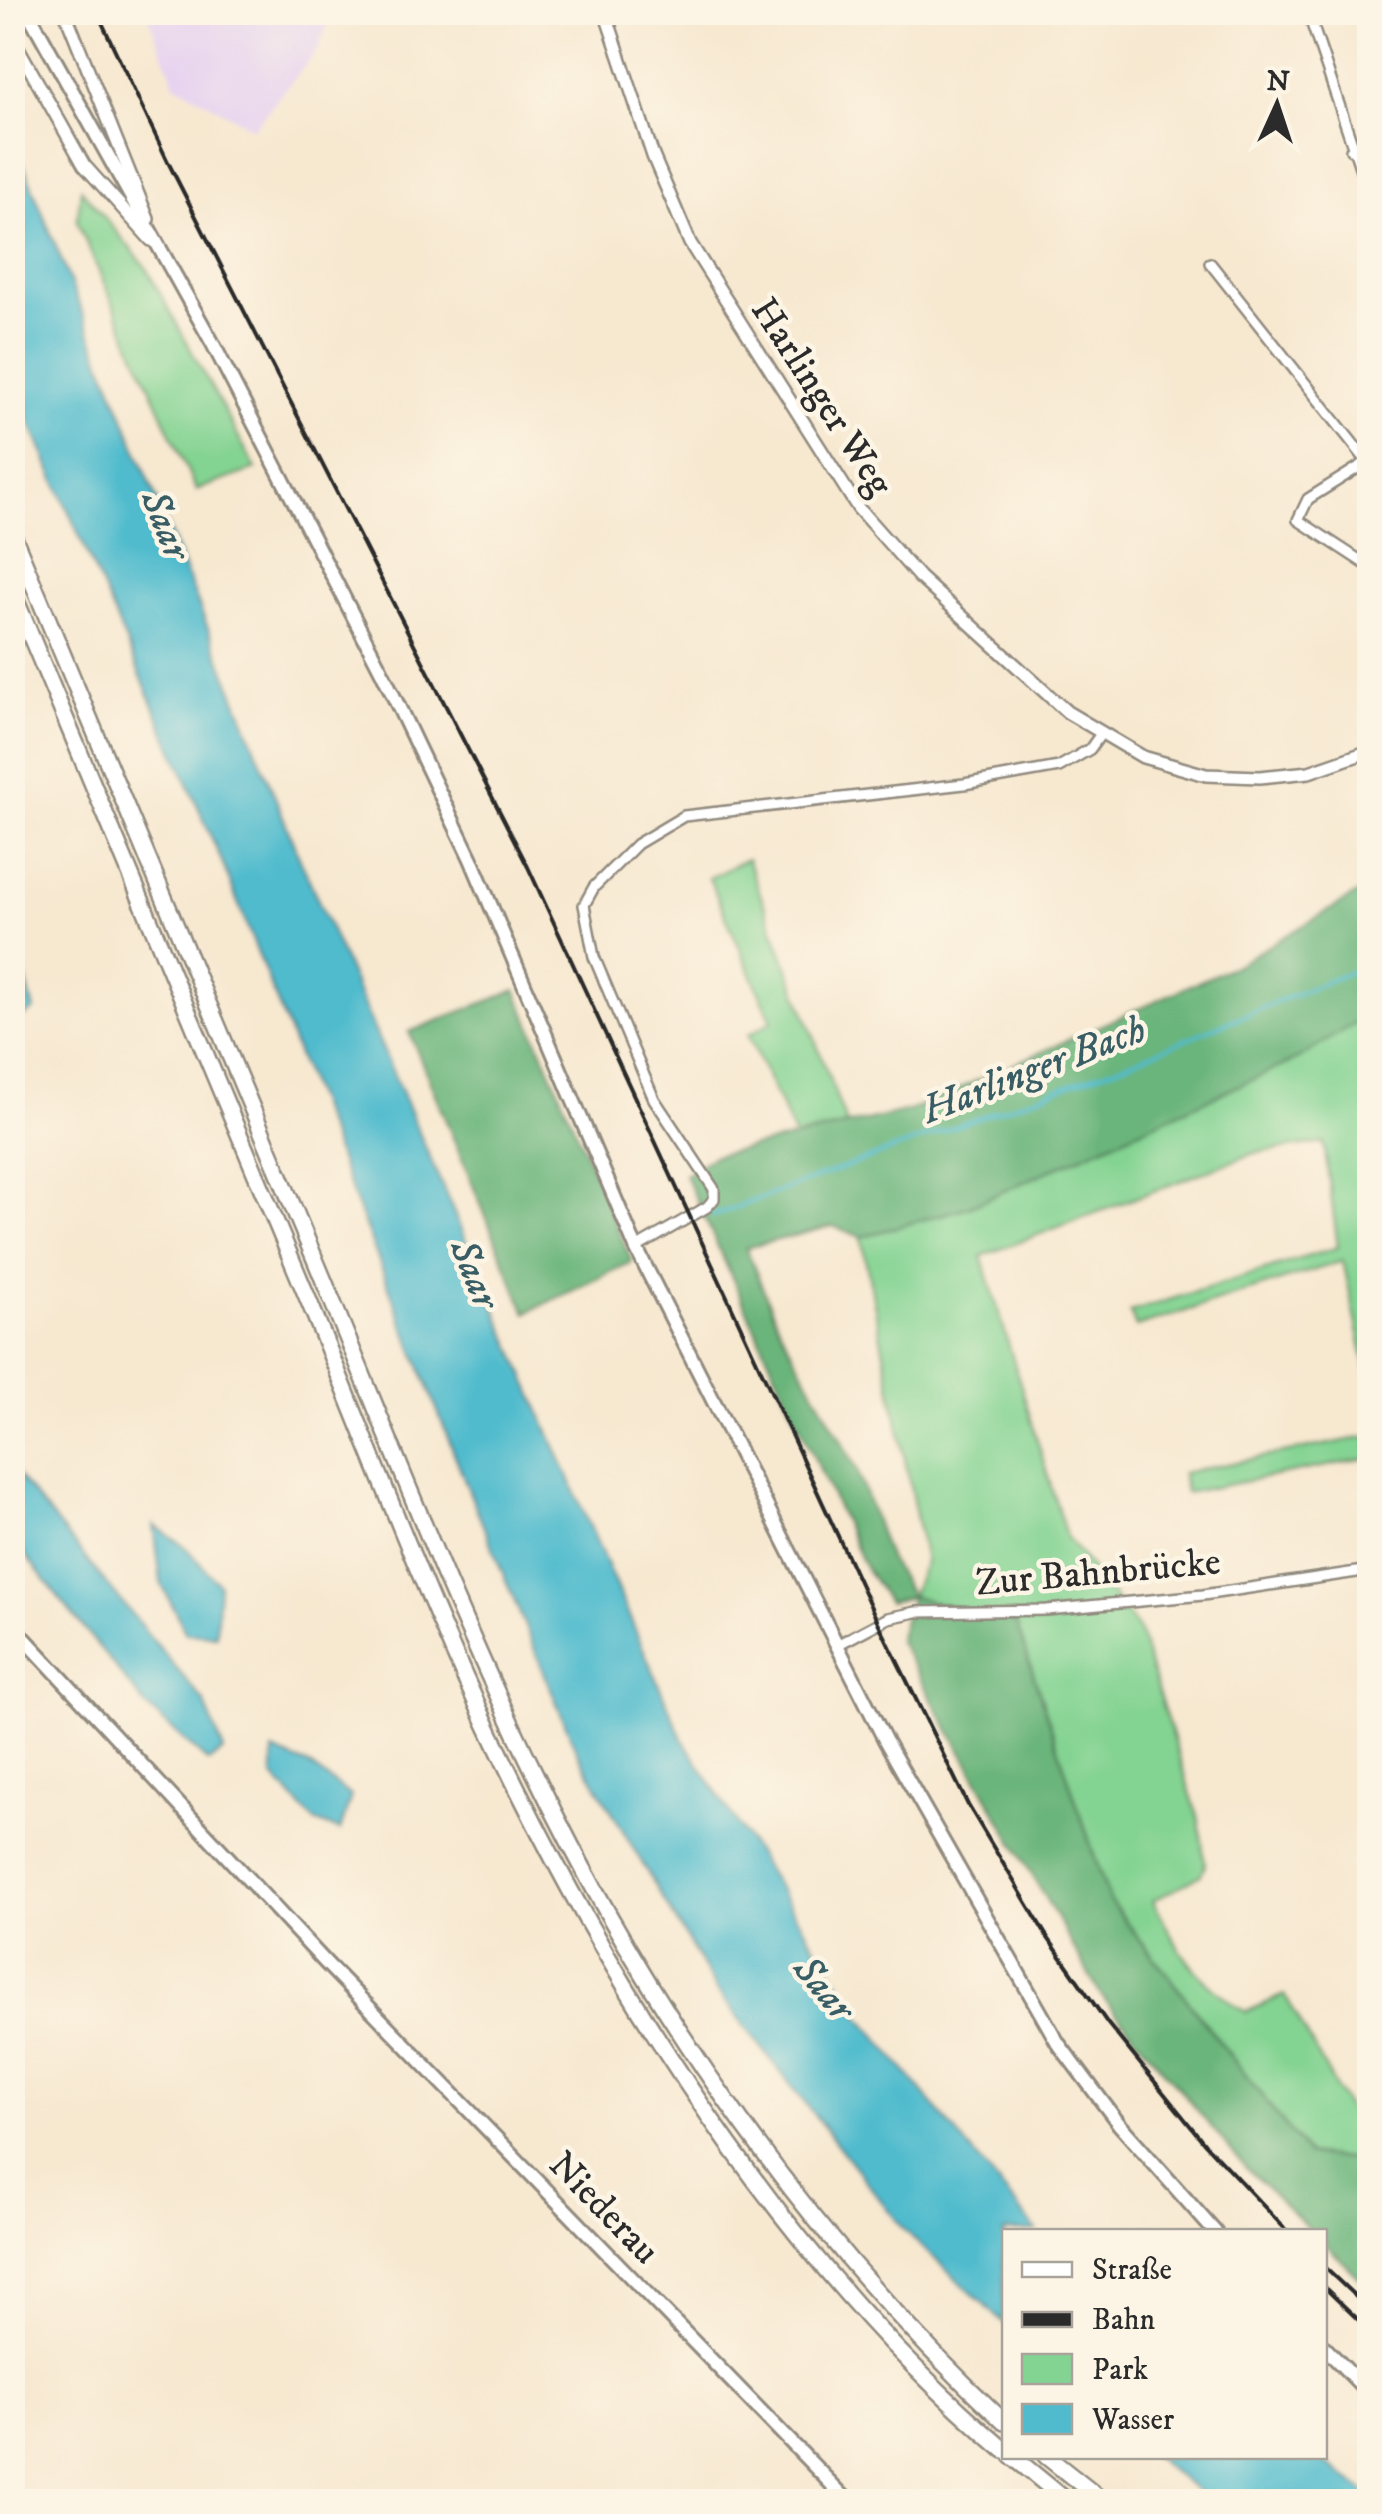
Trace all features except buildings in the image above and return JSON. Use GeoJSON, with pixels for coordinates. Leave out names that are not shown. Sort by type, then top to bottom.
{"type":"FeatureCollection","features":[{"type":"Feature","properties":{"kind":"highway"},"geometry":{"type":"LineString","coordinates":[[12,534],[440,1558],[514,1730],[579,1862],[686,2040],[773,2163],[909,2327],[1002,2420]]}},
{"type":"Feature","properties":{"kind":"highway"},"geometry":{"type":"LineString","coordinates":[[12,591],[419,1566],[534,1821],[607,1955],[755,2176],[838,2279],[924,2374],[1002,2448]]}},
{"type":"Feature","properties":{"kind":"highway"},"geometry":{"type":"LineString","coordinates":[[1016,2459],[1068,2502]]}},
{"type":"Feature","properties":{"kind":"highway"},"geometry":{"type":"LineString","coordinates":[[1050,2459],[1104,2502]]}},
{"type":"Feature","properties":{"kind":"main road"},"geometry":{"type":"LineString","coordinates":[[28,12],[307,523],[436,784],[636,1248],[837,1644],[1028,1997],[1119,2124],[1212,2229]]}},
{"type":"Feature","properties":{"kind":"main road","name":"Niederau"},"geometry":{"type":"LineString","coordinates":[[12,1625],[318,1954],[849,2502]]}},
{"type":"Feature","properties":{"kind":"main road"},"geometry":{"type":"LineString","coordinates":[[1327,2349],[1370,2394]]}},
{"type":"Feature","properties":{"kind":"street"},"geometry":{"type":"LineString","coordinates":[[65,12],[161,250]]}},
{"type":"Feature","properties":{"kind":"street","name":"Harlinger Weg"},"geometry":{"type":"LineString","coordinates":[[605,12],[653,156],[690,242],[858,508],[919,577],[998,652],[1100,735],[1164,764],[1232,777],[1309,772],[1370,751]]}},
{"type":"Feature","properties":{"kind":"street"},"geometry":{"type":"LineString","coordinates":[[1308,12],[1370,198]]}},
{"type":"Feature","properties":{"kind":"street"},"geometry":{"type":"LineString","coordinates":[[12,37],[84,166],[161,250]]}},
{"type":"Feature","properties":{"kind":"street"},"geometry":{"type":"LineString","coordinates":[[1351,150],[1370,150]]}},
{"type":"Feature","properties":{"kind":"street"},"geometry":{"type":"LineString","coordinates":[[1210,263],[1368,464],[1308,499],[1298,520],[1370,566]]}},
{"type":"Feature","properties":{"kind":"street"},"geometry":{"type":"LineString","coordinates":[[636,1248],[706,1207],[714,1199],[714,1189],[654,1099],[594,957],[584,905],[594,887],[647,836],[684,816],[964,784],[1059,768],[1090,749],[1100,735]]}},
{"type":"Feature","properties":{"kind":"street","name":"Zur Bahnbrücke"},"geometry":{"type":"LineString","coordinates":[[837,1644],[888,1618],[916,1612],[1066,1608],[1203,1595],[1370,1570]]}},
{"type":"Feature","properties":{"kind":"shaded area"},"geometry":{"type":"Polygon","coordinates":[[[147,13],[332,13],[318,50],[253,128],[175,84],[147,13]]]}},
{"type":"Feature","properties":{"kind":"green space"},"geometry":{"type":"Polygon","coordinates":[[[81,189],[145,266],[256,469],[196,490],[77,222],[81,189]]]}},
{"type":"Feature","properties":{"kind":"green space"},"geometry":{"type":"Polygon","coordinates":[[[747,859],[847,1125],[795,1137],[748,1035],[772,1021],[709,878],[747,859]]]}},
{"type":"Feature","properties":{"kind":"green space"},"geometry":{"type":"Polygon","coordinates":[[[1369,887],[1369,1014],[1298,1059],[968,1207],[861,1237],[833,1226],[746,1248],[778,1325],[856,1467],[887,1555],[911,1596],[1016,1623],[1109,1900],[1307,2154],[1369,2162],[1369,2287],[1327,2246],[1327,2229],[1309,2229],[1245,2167],[1100,1994],[898,1640],[911,1597],[888,1602],[864,1566],[685,1175],[713,1156],[909,1111],[1236,965],[1369,887]]]}},
{"type":"Feature","properties":{"kind":"green space"},"geometry":{"type":"Polygon","coordinates":[[[516,990],[632,1262],[526,1313],[409,1032],[516,990]]]}},
{"type":"Feature","properties":{"kind":"green space"},"geometry":{"type":"Polygon","coordinates":[[[1369,1014],[1369,1380],[1343,1261],[1136,1327],[1130,1312],[1338,1247],[1324,1143],[1254,1153],[982,1256],[1066,1536],[1138,1629],[1199,1820],[1205,1864],[1201,1875],[1153,1901],[1190,1964],[1228,2000],[1246,2012],[1285,1995],[1369,2148],[1369,2162],[1307,2154],[1109,1899],[1016,1623],[911,1597],[925,1561],[861,1237],[968,1207],[1297,1059],[1369,1014]]]}},
{"type":"Feature","properties":{"kind":"green space"},"geometry":{"type":"Polygon","coordinates":[[[1369,1436],[1369,1458],[1185,1493],[1182,1473],[1369,1436]]]}},
{"type":"Feature","properties":{"kind":"water","name":"Saar"},"geometry":{"type":"Polygon","coordinates":[[[12,136],[297,852],[682,1738],[862,2018],[1035,2229],[1002,2229],[1002,2321],[904,2230],[716,1989],[577,1752],[473,1501],[220,857],[13,384],[12,136]]]}},
{"type":"Feature","properties":{"kind":"water"},"geometry":{"type":"Polygon","coordinates":[[[13,955],[20,960],[34,1010],[13,1023],[13,955]]]}},
{"type":"Feature","properties":{"kind":"water"},"geometry":{"type":"Polygon","coordinates":[[[12,1469],[204,1702],[224,1751],[208,1762],[146,1706],[13,1540],[12,1469]]]}},
{"type":"Feature","properties":{"kind":"water"},"geometry":{"type":"Polygon","coordinates":[[[154,1525],[185,1547],[219,1584],[216,1635],[186,1633],[161,1583],[154,1525]]]}},
{"type":"Feature","properties":{"kind":"water"},"geometry":{"type":"Polygon","coordinates":[[[273,1751],[310,1766],[351,1796],[340,1831],[314,1821],[273,1776],[273,1751]]]}},
{"type":"Feature","properties":{"kind":"water"},"geometry":{"type":"Polygon","coordinates":[[[1156,2459],[1322,2459],[1369,2495],[1369,2501],[1209,2501],[1156,2459]]]}},
{"type":"Feature","properties":{"kind":"waterway","name":"Harlinger Bach"},"geometry":{"type":"LineString","coordinates":[[713,1216],[1128,1063],[1370,964]]}},
{"type":"Feature","properties":{"kind":"railway"},"geometry":{"type":"LineString","coordinates":[[97,12],[169,164],[528,867],[875,1616],[968,1805],[1046,1935],[1108,2024],[1205,2144],[1285,2229]]}},
{"type":"Feature","properties":{"kind":"railway"},"geometry":{"type":"LineString","coordinates":[[1327,2270],[1370,2310]]}},
{"type":"Feature","properties":{"kind":"railway"},"geometry":{"type":"LineString","coordinates":[[1327,2290],[1370,2331]]}}]}
